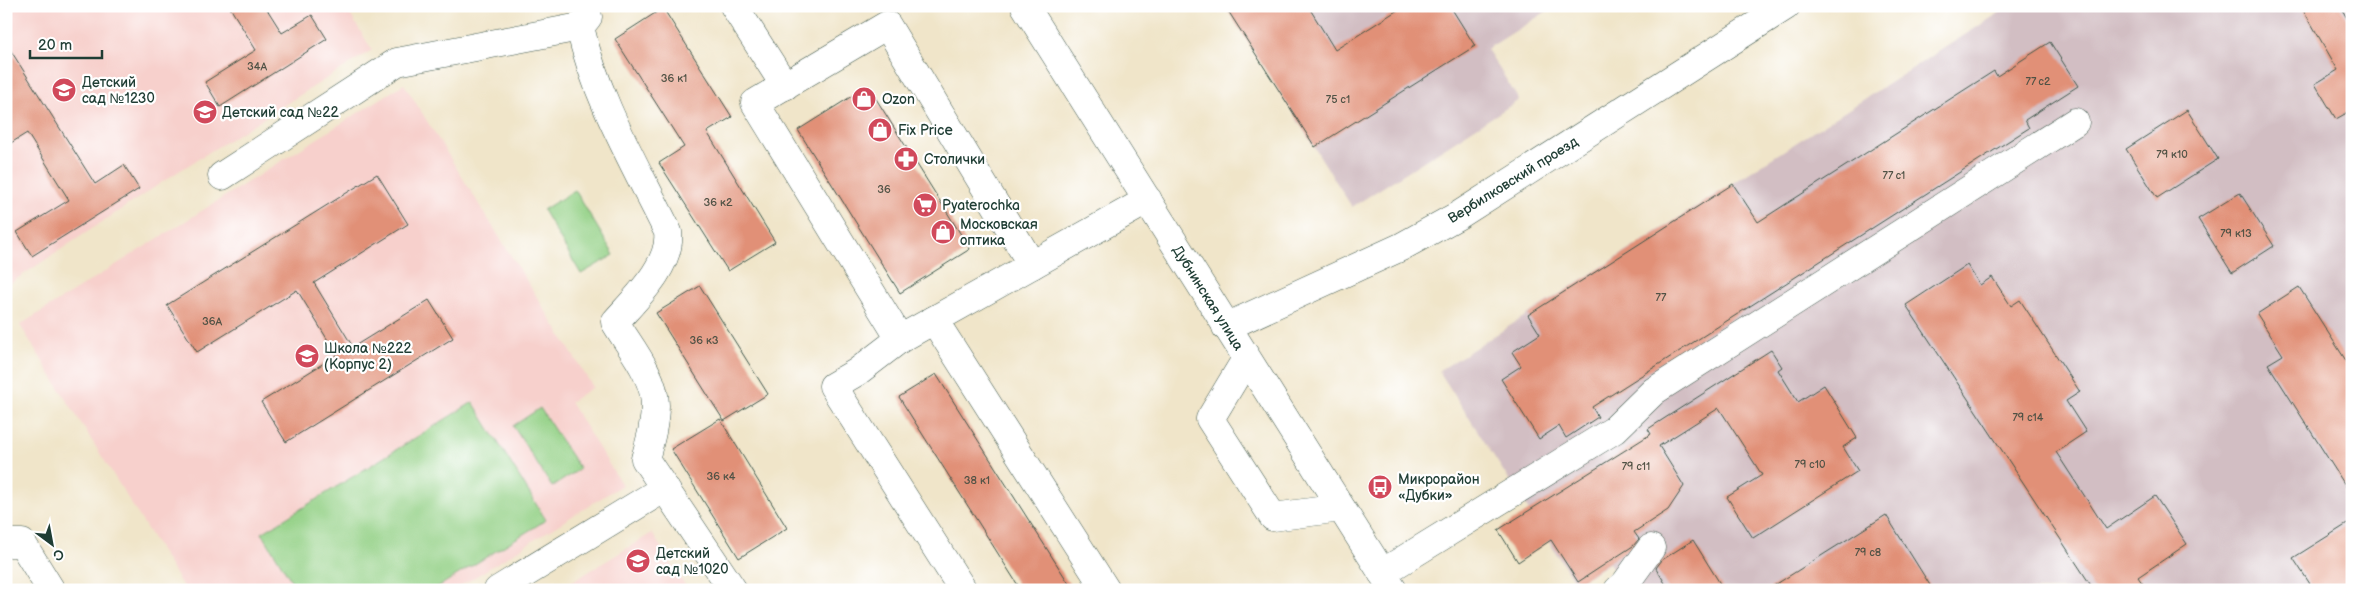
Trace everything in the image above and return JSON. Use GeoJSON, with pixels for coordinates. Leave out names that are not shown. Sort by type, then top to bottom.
{"type":"FeatureCollection","features":[{"type":"Feature","properties":{"kind":"street"},"geometry":{"type":"LineString","coordinates":[[734,6],[785,86]]}},
{"type":"Feature","properties":{"kind":"street","name":"Дубнинская улица"},"geometry":{"type":"LineString","coordinates":[[1025,6],[1387,581]]}},
{"type":"Feature","properties":{"kind":"street","name":"Вербилковский проезд"},"geometry":{"type":"LineString","coordinates":[[1226,327],[1401,248],[1459,214],[1786,6]]}},
{"type":"Feature","properties":{"kind":"street"},"geometry":{"type":"LineString","coordinates":[[222,176],[397,62],[589,14],[586,56],[614,120],[668,232],[669,243],[654,278],[615,322],[647,376],[655,403],[654,428],[645,459],[733,590]]}},
{"type":"Feature","properties":{"kind":"street"},"geometry":{"type":"LineString","coordinates":[[900,339],[756,103],[887,25],[1032,265]]}},
{"type":"Feature","properties":{"kind":"street"},"geometry":{"type":"LineString","coordinates":[[1387,581],[1614,430],[1654,391],[2075,122]]}},
{"type":"Feature","properties":{"kind":"street"},"geometry":{"type":"LineString","coordinates":[[962,590],[833,386],[857,372],[900,339],[1148,200]]}},
{"type":"Feature","properties":{"kind":"street"},"geometry":{"type":"LineString","coordinates":[[934,320],[1106,590]]}},
{"type":"Feature","properties":{"kind":"street"},"geometry":{"type":"LineString","coordinates":[[1246,359],[1210,419],[1273,517],[1341,508]]}},
{"type":"Feature","properties":{"kind":"street"},"geometry":{"type":"LineString","coordinates":[[498,590],[665,488]]}},
{"type":"Feature","properties":{"kind":"street"},"geometry":{"type":"LineString","coordinates":[[6,543],[22,543],[51,590]]}},
{"type":"Feature","properties":{"kind":"street"},"geometry":{"type":"LineString","coordinates":[[1618,590],[1625,584],[1651,548]]}},
{"type":"Feature","properties":{"kind":"shaded area"},"geometry":{"type":"Polygon","coordinates":[[[6,6],[345,6],[372,50],[176,173],[6,286],[6,6]]]}},
{"type":"Feature","properties":{"kind":"shaded area"},"geometry":{"type":"Polygon","coordinates":[[[1225,6],[1555,6],[1487,49],[1519,100],[1352,207],[1225,6]]]}},
{"type":"Feature","properties":{"kind":"shaded area"},"geometry":{"type":"Polygon","coordinates":[[[2010,6],[2352,6],[2352,590],[1629,590],[1609,563],[1576,584],[1439,371],[2010,6]]]}},
{"type":"Feature","properties":{"kind":"shaded area","name":"Школа №222 (Корпус 2)"},"geometry":{"type":"Polygon","coordinates":[[[404,84],[593,387],[570,402],[622,485],[454,590],[185,590],[20,325],[404,84]]]}},
{"type":"Feature","properties":{"kind":"shaded area","name":"Детский сад №1020"},"geometry":{"type":"Polygon","coordinates":[[[652,533],[688,590],[559,590],[652,533]]]}},
{"type":"Feature","properties":{"kind":"green space"},"geometry":{"type":"Polygon","coordinates":[[[575,190],[614,255],[581,274],[543,210],[575,190]]]}},
{"type":"Feature","properties":{"kind":"green space"},"geometry":{"type":"Polygon","coordinates":[[[473,402],[546,520],[433,590],[297,590],[262,533],[473,402]]]}},
{"type":"Feature","properties":{"kind":"green space"},"geometry":{"type":"Polygon","coordinates":[[[540,408],[580,469],[552,487],[513,426],[540,408]]]}},
{"type":"Feature","properties":{"kind":"building"},"geometry":{"type":"Polygon","coordinates":[[[229,6],[265,6],[282,33],[312,15],[327,39],[220,107],[205,82],[256,50],[229,6]]]}},
{"type":"Feature","properties":{"kind":"building"},"geometry":{"type":"Polygon","coordinates":[[[1225,6],[1308,6],[1335,50],[1404,6],[1450,6],[1475,46],[1315,147],[1225,6]]]}},
{"type":"Feature","properties":{"kind":"building"},"geometry":{"type":"Polygon","coordinates":[[[2301,6],[2340,6],[2352,27],[2352,110],[2336,119],[2315,84],[2338,70],[2301,6]]]}},
{"type":"Feature","properties":{"kind":"building"},"geometry":{"type":"Polygon","coordinates":[[[663,8],[732,117],[707,132],[775,242],[728,271],[659,163],[684,147],[615,39],[663,8]]]}},
{"type":"Feature","properties":{"kind":"building"},"geometry":{"type":"Polygon","coordinates":[[[2050,42],[2078,86],[2025,120],[2029,128],[1592,407],[1598,417],[1566,438],[1559,426],[1539,439],[1501,379],[1521,366],[1512,352],[1540,334],[1528,315],[1733,184],[1758,222],[1994,71],[1997,76],[2050,42]]]}},
{"type":"Feature","properties":{"kind":"building"},"geometry":{"type":"Polygon","coordinates":[[[6,43],[95,184],[124,165],[139,189],[32,256],[17,232],[69,200],[27,133],[6,146],[6,43]]]}},
{"type":"Feature","properties":{"kind":"building"},"geometry":{"type":"Polygon","coordinates":[[[868,86],[970,249],[900,293],[798,130],[868,86]]]}},
{"type":"Feature","properties":{"kind":"building"},"geometry":{"type":"Polygon","coordinates":[[[2187,110],[2218,159],[2157,198],[2126,149],[2187,110]]]}},
{"type":"Feature","properties":{"kind":"building"},"geometry":{"type":"Polygon","coordinates":[[[377,174],[408,224],[314,283],[353,347],[429,300],[453,338],[286,442],[261,402],[337,355],[297,290],[197,352],[167,305],[377,174]]]}},
{"type":"Feature","properties":{"kind":"building"},"geometry":{"type":"Polygon","coordinates":[[[2240,193],[2274,246],[2232,273],[2198,219],[2240,193]]]}},
{"type":"Feature","properties":{"kind":"building"},"geometry":{"type":"Polygon","coordinates":[[[1967,265],[1980,285],[1992,277],[2011,306],[2020,300],[2080,392],[2066,401],[2086,432],[2056,452],[2106,529],[2155,496],[2187,544],[2138,577],[2147,590],[2094,590],[1906,305],[1967,265]]]}},
{"type":"Feature","properties":{"kind":"building"},"geometry":{"type":"Polygon","coordinates":[[[700,286],[768,394],[724,421],[656,313],[700,286]]]}},
{"type":"Feature","properties":{"kind":"building"},"geometry":{"type":"Polygon","coordinates":[[[2299,287],[2352,370],[2352,496],[2268,364],[2283,355],[2257,314],[2299,287]]]}},
{"type":"Feature","properties":{"kind":"building"},"geometry":{"type":"Polygon","coordinates":[[[1771,350],[1782,367],[1778,370],[1798,402],[1824,385],[1857,438],[1843,447],[1858,471],[1753,538],[1727,497],[1762,475],[1719,408],[1659,446],[1684,486],[1668,510],[1634,532],[1639,539],[1633,546],[1578,582],[1551,540],[1518,562],[1498,530],[1651,434],[1648,429],[1771,350]]]}},
{"type":"Feature","properties":{"kind":"building"},"geometry":{"type":"Polygon","coordinates":[[[936,374],[1073,590],[1021,590],[899,397],[936,374]]]}},
{"type":"Feature","properties":{"kind":"building"},"geometry":{"type":"Polygon","coordinates":[[[720,419],[787,528],[739,558],[671,449],[720,419]]]}},
{"type":"Feature","properties":{"kind":"building"},"geometry":{"type":"Polygon","coordinates":[[[1886,515],[1933,590],[1767,590],[1886,515]]]}},
{"type":"Feature","properties":{"kind":"building"},"geometry":{"type":"Polygon","coordinates":[[[2352,521],[2352,590],[2314,590],[2293,558],[2352,521]]]}},
{"type":"Feature","properties":{"kind":"building"},"geometry":{"type":"Polygon","coordinates":[[[1693,540],[1724,590],[1669,590],[1656,568],[1662,560],[1693,540]]]}},
{"type":"Feature","properties":{"kind":"place","name":"Детский сад №1230"},"geometry":{"type":"Point","coordinates":[64,90]}},
{"type":"Feature","properties":{"kind":"place","name":"Ozon"},"geometry":{"type":"Point","coordinates":[864,99]}},
{"type":"Feature","properties":{"kind":"place","name":"Детский сад №22"},"geometry":{"type":"Point","coordinates":[205,112]}},
{"type":"Feature","properties":{"kind":"place","name":"Fix Price"},"geometry":{"type":"Point","coordinates":[880,130]}},
{"type":"Feature","properties":{"kind":"place","name":"Столички"},"geometry":{"type":"Point","coordinates":[906,159]}},
{"type":"Feature","properties":{"kind":"place","name":"Pyaterochka"},"geometry":{"type":"Point","coordinates":[925,205]}},
{"type":"Feature","properties":{"kind":"place","name":"Московская оптика"},"geometry":{"type":"Point","coordinates":[943,232]}},
{"type":"Feature","properties":{"kind":"place","name":"Школа №222 (Корпус 2)"},"geometry":{"type":"Point","coordinates":[307,356]}},
{"type":"Feature","properties":{"kind":"place","name":"Микрорайон «Дубки»"},"geometry":{"type":"Point","coordinates":[1380,487]}},
{"type":"Feature","properties":{"kind":"place","name":"Детский сад №1020"},"geometry":{"type":"Point","coordinates":[638,561]}}]}
